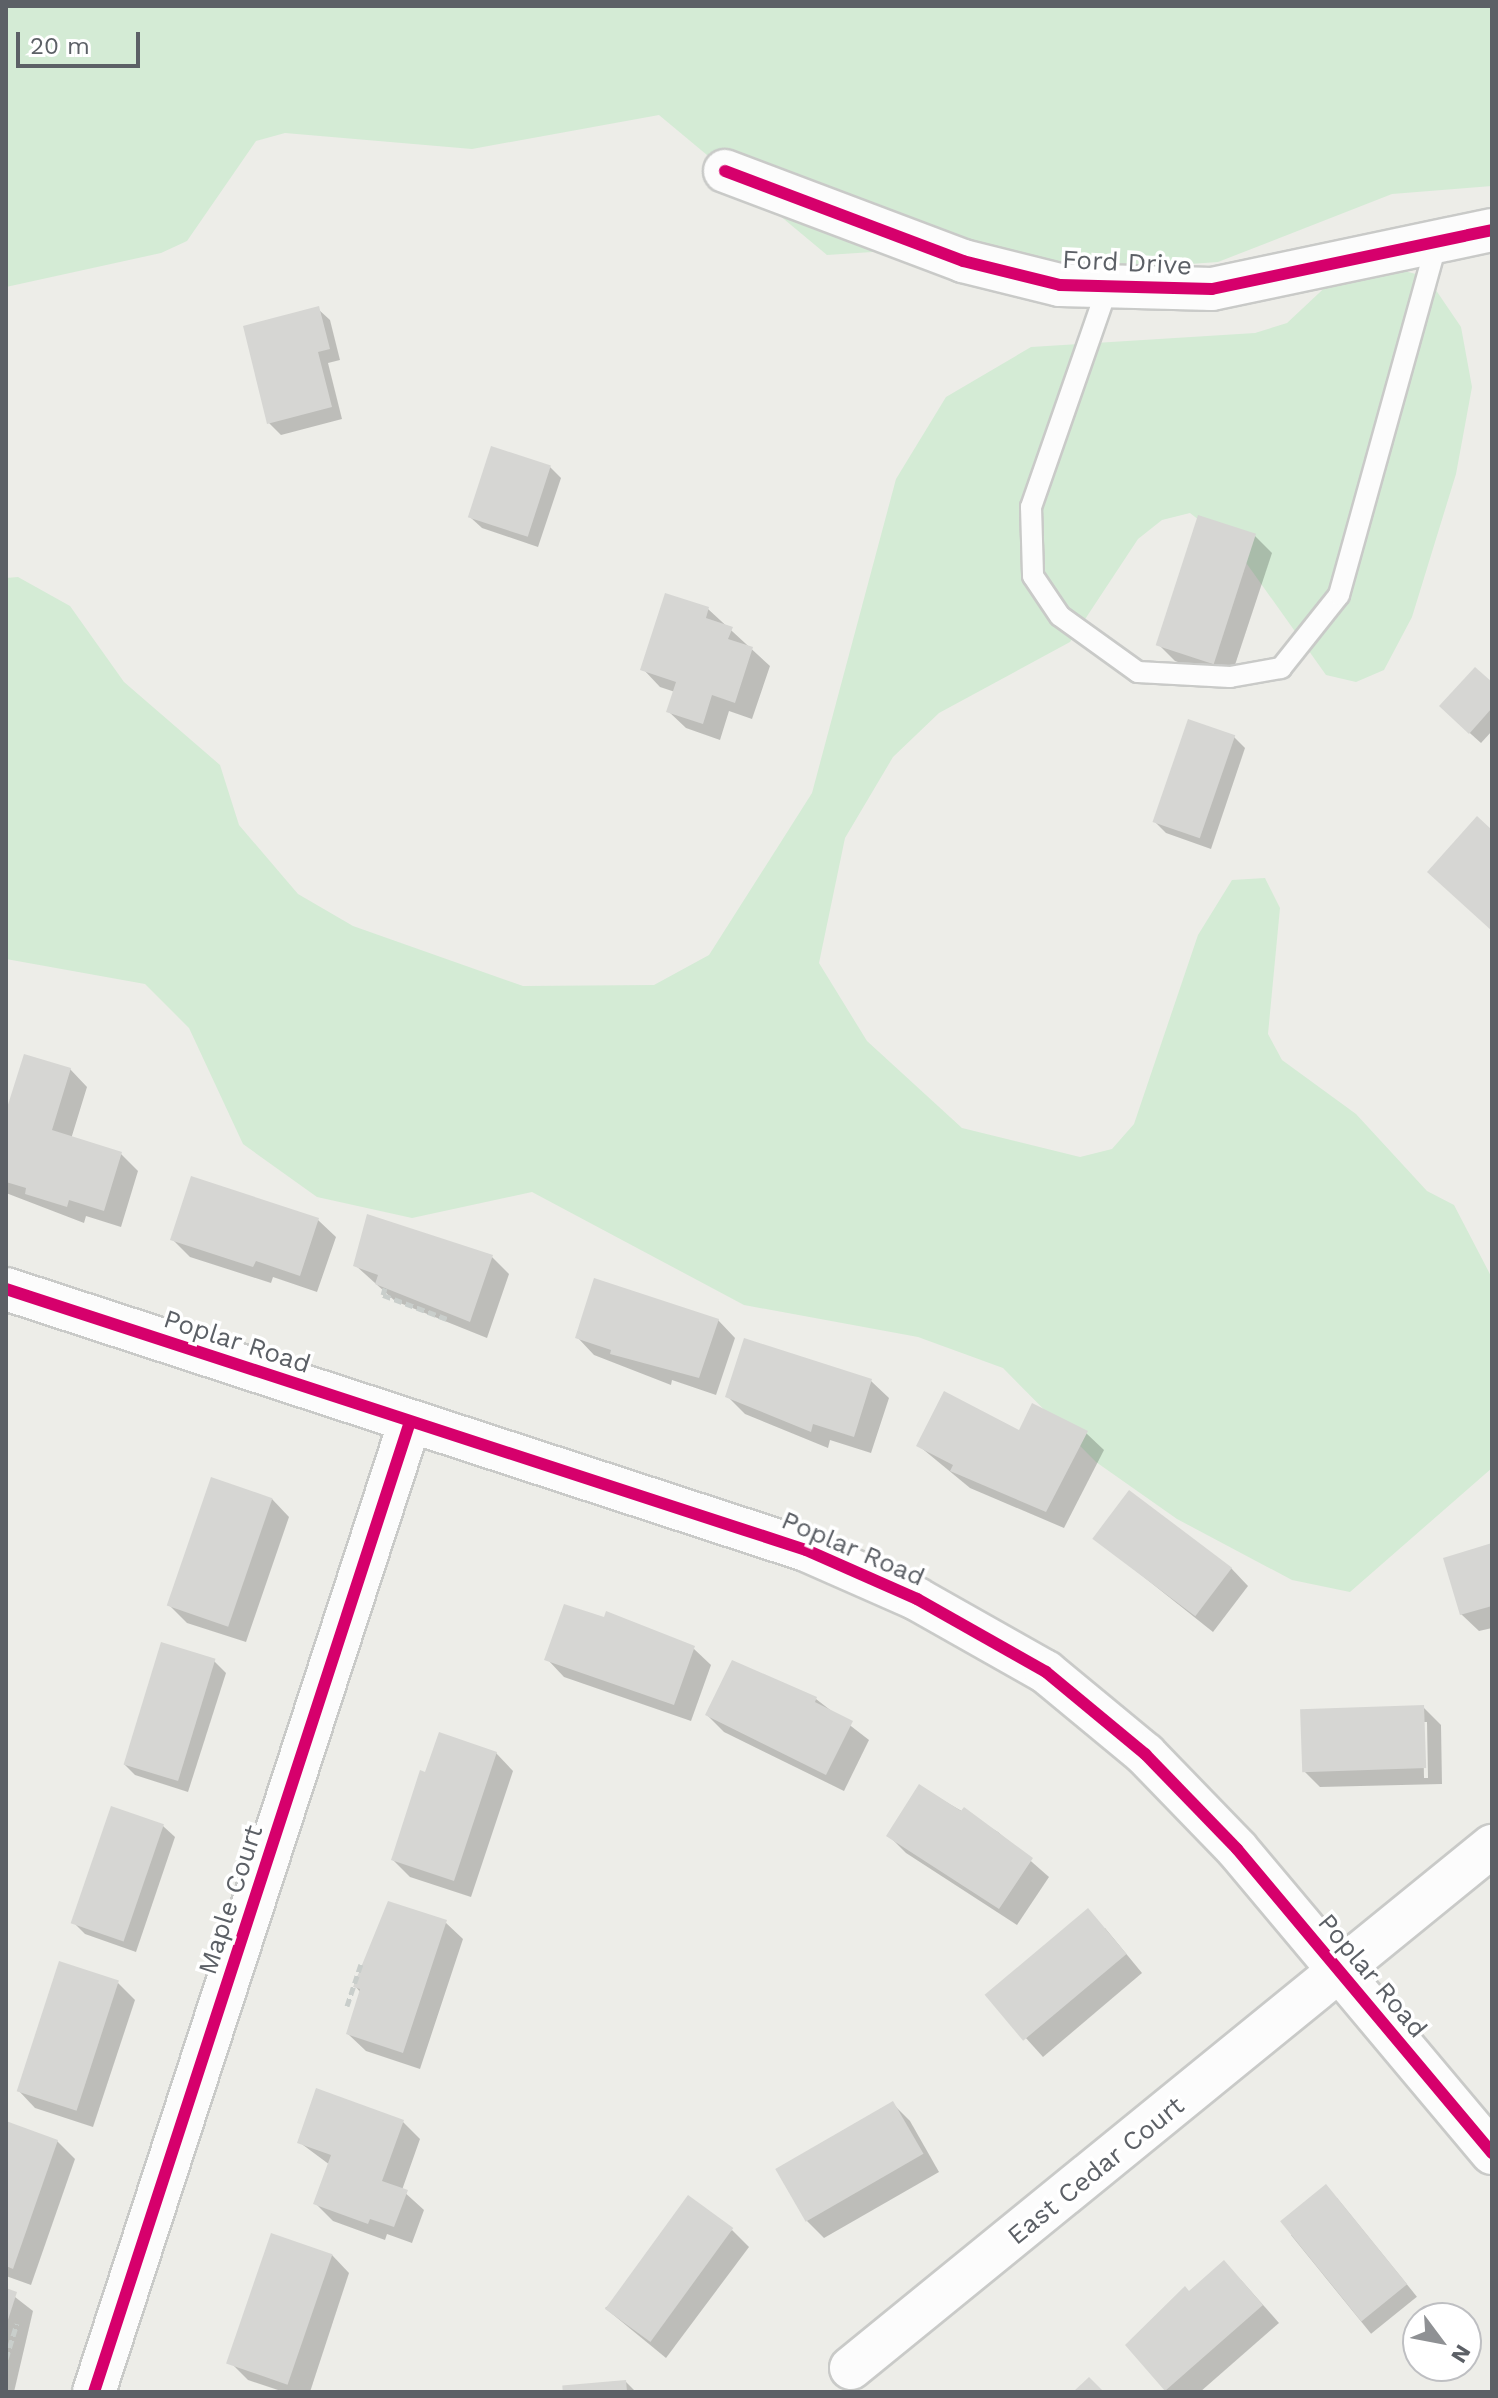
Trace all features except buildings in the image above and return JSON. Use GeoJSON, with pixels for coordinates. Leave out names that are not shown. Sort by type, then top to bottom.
{"type":"FeatureCollection","features":[{"type":"Feature","properties":{"kind":"street","name":"Ford Drive"},"geometry":{"type":"LineString","coordinates":[[725,171],[963,261],[1060,285],[1212,289],[1492,230]]}},
{"type":"Feature","properties":{"kind":"street","name":"Poplar Road"},"geometry":{"type":"LineString","coordinates":[[6,1289],[806,1550],[917,1599],[1046,1672],[1145,1754],[1237,1849],[1492,2153]]}},
{"type":"Feature","properties":{"kind":"street","name":"Maple Court"},"geometry":{"type":"LineString","coordinates":[[94,2392],[410,1422]]}},
{"type":"Feature","properties":{"kind":"street","name":"East Cedar Court"},"geometry":{"type":"LineString","coordinates":[[851,2368],[1341,1973],[1492,1846]]}},
{"type":"Feature","properties":{"kind":"lane"},"geometry":{"type":"LineString","coordinates":[[1108,286],[1031,507],[1033,576],[1060,616],[1138,672],[1230,677],[1281,668],[1339,595],[1437,241]]}},
{"type":"Feature","properties":{"kind":"path"},"geometry":{"type":"LineString","coordinates":[[385,1288],[383,1295],[447,1319]]}},
{"type":"Feature","properties":{"kind":"path"},"geometry":{"type":"LineString","coordinates":[[347,2006],[361,1964]]}},
{"type":"Feature","properties":{"kind":"path"},"geometry":{"type":"LineString","coordinates":[[6,2359],[17,2324]]}},
{"type":"Feature","properties":{"kind":"green space"},"geometry":{"type":"Polygon","coordinates":[[[6,6],[1492,6],[1492,186],[1392,194],[1218,262],[1064,273],[948,247],[827,255],[659,115],[472,149],[285,133],[256,141],[187,241],[161,253],[6,287],[6,6]]]}},
{"type":"Feature","properties":{"kind":"green space"},"geometry":{"type":"Polygon","coordinates":[[[1397,269],[1427,277],[1461,327],[1472,387],[1456,474],[1412,617],[1384,670],[1356,682],[1326,675],[1237,550],[1190,513],[1162,520],[1138,539],[1070,642],[939,713],[893,757],[845,838],[819,963],[867,1041],[962,1128],[1080,1157],[1112,1149],[1134,1124],[1198,935],[1232,880],[1265,878],[1280,908],[1268,1034],[1282,1060],[1356,1114],[1427,1191],[1454,1205],[1492,1278],[1492,1468],[1350,1592],[1292,1580],[1177,1519],[1096,1462],[1003,1368],[918,1337],[744,1305],[532,1192],[412,1218],[317,1197],[243,1144],[189,1028],[145,984],[6,959],[6,578],[18,577],[70,606],[124,682],[220,765],[239,825],[298,894],[353,926],[523,986],[654,985],[709,955],[812,793],[896,479],[946,397],[1031,347],[1255,333],[1287,323],[1334,279],[1397,269]]]}},
{"type":"Feature","properties":{"kind":"cycle path"},"geometry":{"type":"LineString","coordinates":[[725,171],[963,261],[1060,285],[1212,289],[1492,230]]}},
{"type":"Feature","properties":{"kind":"cycle path"},"geometry":{"type":"LineString","coordinates":[[6,1289],[806,1550],[917,1599],[1046,1672],[1145,1754],[1237,1849],[1492,2153]]}},
{"type":"Feature","properties":{"kind":"cycle path"},"geometry":{"type":"LineString","coordinates":[[94,2392],[410,1422]]}}]}
